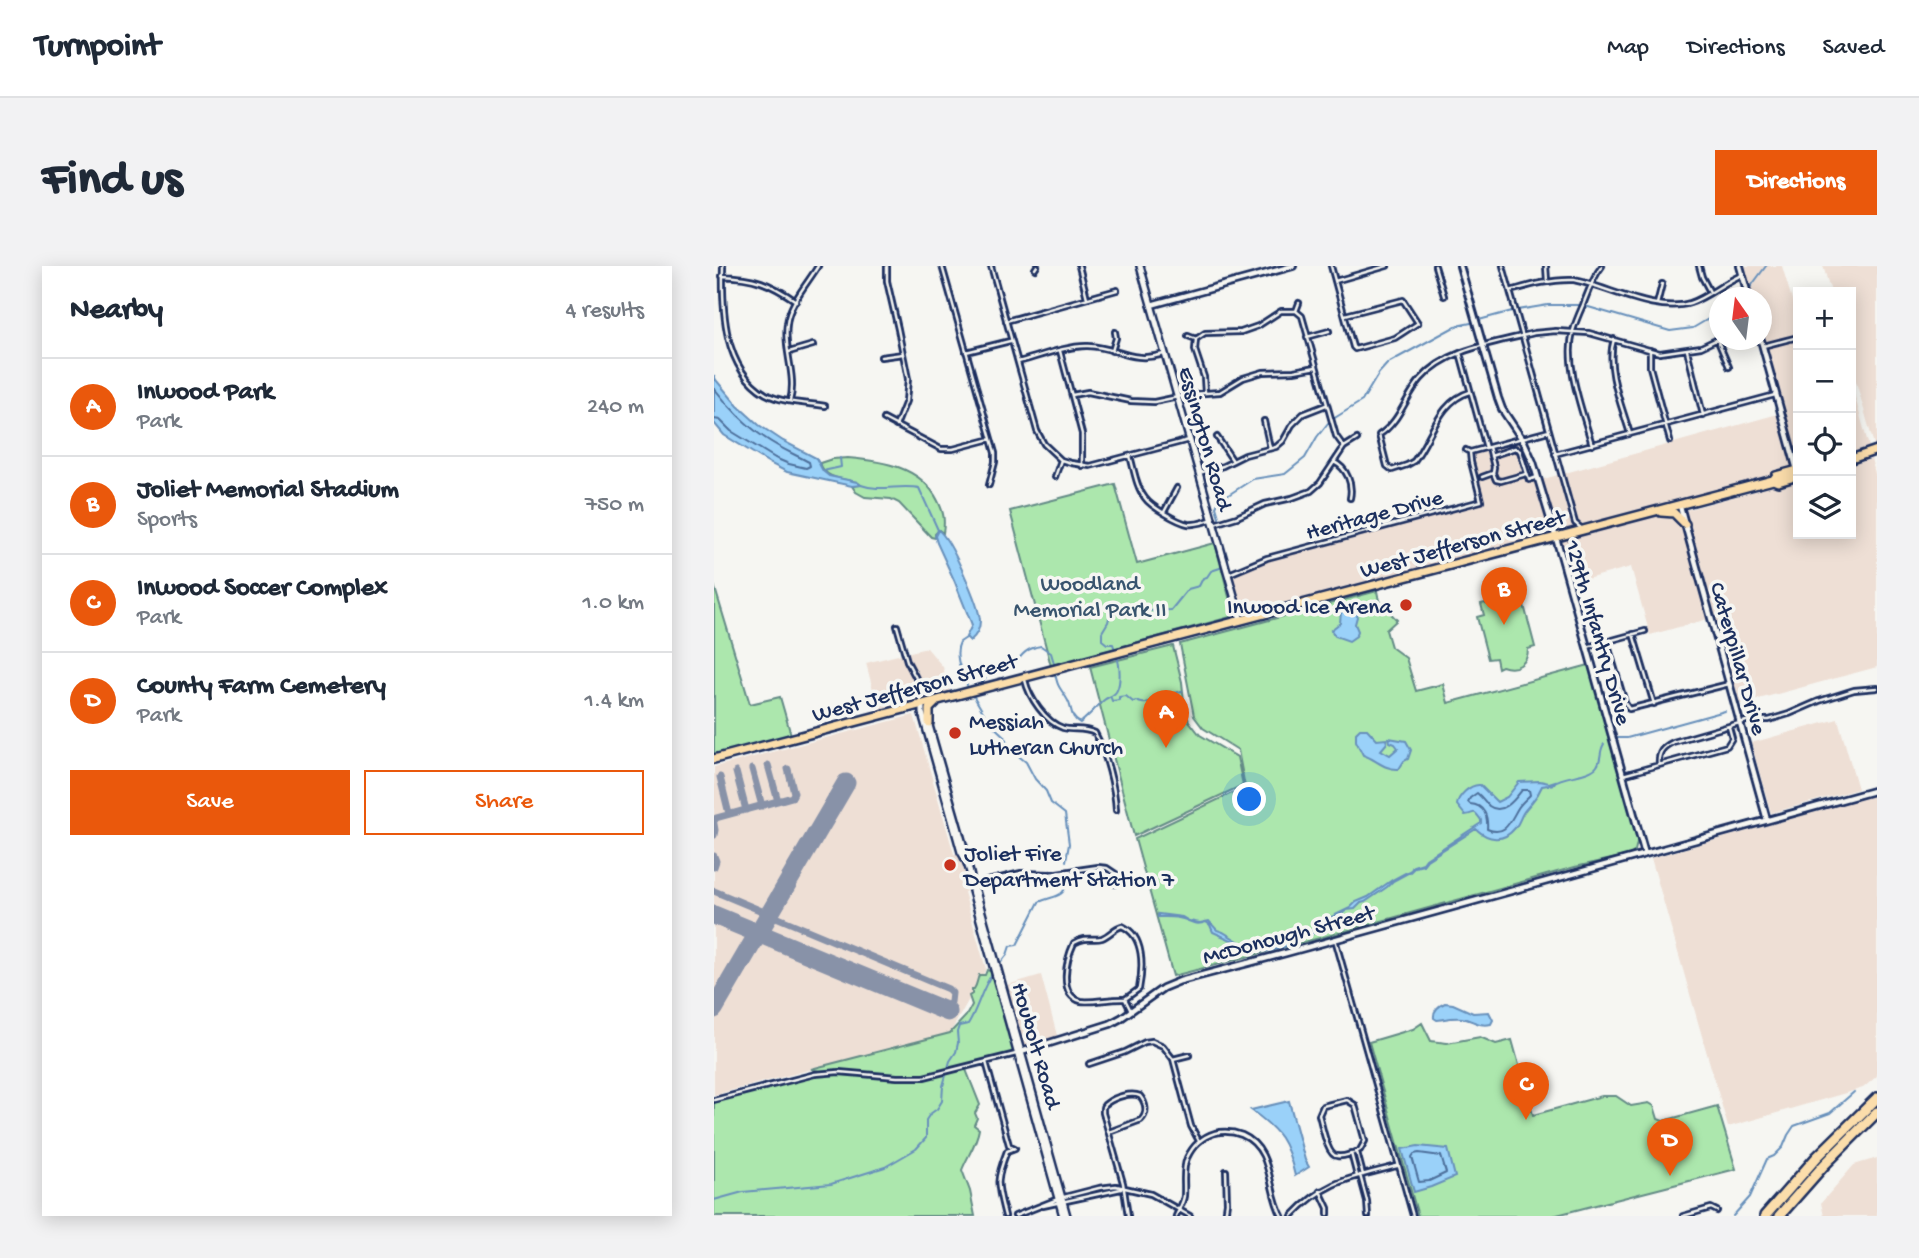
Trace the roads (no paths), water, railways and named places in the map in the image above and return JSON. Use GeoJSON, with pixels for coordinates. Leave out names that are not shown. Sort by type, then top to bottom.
{"type":"FeatureCollection","features":[{"type":"Feature","properties":{"kind":"highway"},"geometry":{"type":"LineString","coordinates":[[1765,1216],[1828,1145],[1877,1098]]}},
{"type":"Feature","properties":{"kind":"highway"},"geometry":{"type":"LineString","coordinates":[[1779,1216],[1824,1165],[1877,1112]]}},
{"type":"Feature","properties":{"kind":"main road","name":"Essington Road"},"geometry":{"type":"LineString","coordinates":[[1140,266],[1241,620]]}},
{"type":"Feature","properties":{"kind":"main road"},"geometry":{"type":"LineString","coordinates":[[1856,455],[1871,448],[1877,449]]}},
{"type":"Feature","properties":{"kind":"main road","name":"West Jefferson Street"},"geometry":{"type":"LineString","coordinates":[[714,759],[1680,506],[1773,480],[1776,475],[1793,473]]}},
{"type":"Feature","properties":{"kind":"main road"},"geometry":{"type":"LineString","coordinates":[[1685,524],[1686,509],[1697,501]]}},
{"type":"Feature","properties":{"kind":"main road"},"geometry":{"type":"LineString","coordinates":[[1657,512],[1674,513],[1685,524]]}},
{"type":"Feature","properties":{"kind":"main road"},"geometry":{"type":"LineString","coordinates":[[929,723],[929,709],[940,700]]}},
{"type":"Feature","properties":{"kind":"main road","name":"Houbolt Road"},"geometry":{"type":"LineString","coordinates":[[922,705],[965,851],[964,857]]}},
{"type":"Feature","properties":{"kind":"main road","name":"Houbolt Road"},"geometry":{"type":"LineString","coordinates":[[922,705],[954,831],[976,891],[1065,1216]]}},
{"type":"Feature","properties":{"kind":"street"},"geometry":{"type":"LineString","coordinates":[[723,266],[725,323],[737,362],[744,373],[766,394],[825,406]]}},
{"type":"Feature","properties":{"kind":"street"},"geometry":{"type":"LineString","coordinates":[[790,401],[793,383],[786,337],[789,314],[818,266]]}},
{"type":"Feature","properties":{"kind":"street"},"geometry":{"type":"LineString","coordinates":[[887,266],[887,281],[908,379],[906,401],[897,425]]}},
{"type":"Feature","properties":{"kind":"street"},"geometry":{"type":"LineString","coordinates":[[942,266],[995,453],[989,485]]}},
{"type":"Feature","properties":{"kind":"street"},"geometry":{"type":"LineString","coordinates":[[991,266],[1037,431],[1044,444],[1061,460],[1090,466],[1189,440]]}},
{"type":"Feature","properties":{"kind":"street"},"geometry":{"type":"LineString","coordinates":[[1079,266],[1087,299]]}},
{"type":"Feature","properties":{"kind":"street"},"geometry":{"type":"LineString","coordinates":[[1151,304],[1293,266]]}},
{"type":"Feature","properties":{"kind":"street"},"geometry":{"type":"LineString","coordinates":[[1331,266],[1335,281],[1345,315],[1355,349],[1395,338],[1418,323],[1403,300],[1345,315]]}},
{"type":"Feature","properties":{"kind":"street"},"geometry":{"type":"LineString","coordinates":[[1335,281],[1387,266]]}},
{"type":"Feature","properties":{"kind":"street"},"geometry":{"type":"LineString","coordinates":[[1435,266],[1444,296]]}},
{"type":"Feature","properties":{"kind":"street","name":"129th Infantry Drive"},"geometry":{"type":"LineString","coordinates":[[1460,266],[1494,388],[1502,409],[1530,454],[1645,854]]}},
{"type":"Feature","properties":{"kind":"street"},"geometry":{"type":"LineString","coordinates":[[1503,266],[1575,523],[1572,534]]}},
{"type":"Feature","properties":{"kind":"street"},"geometry":{"type":"LineString","coordinates":[[1546,266],[1547,281]]}},
{"type":"Feature","properties":{"kind":"street"},"geometry":{"type":"LineString","coordinates":[[1592,445],[1572,367],[1573,332],[1602,266]]}},
{"type":"Feature","properties":{"kind":"street"},"geometry":{"type":"LineString","coordinates":[[1699,266],[1709,290]]}},
{"type":"Feature","properties":{"kind":"street"},"geometry":{"type":"LineString","coordinates":[[1740,266],[1746,287]]}},
{"type":"Feature","properties":{"kind":"street"},"geometry":{"type":"LineString","coordinates":[[1718,287],[1742,275]]}},
{"type":"Feature","properties":{"kind":"street"},"geometry":{"type":"LineString","coordinates":[[722,276],[740,276],[766,282],[796,301]]}},
{"type":"Feature","properties":{"kind":"street"},"geometry":{"type":"LineString","coordinates":[[1510,291],[1547,281],[1574,280],[1665,306],[1692,302],[1709,293]]}},
{"type":"Feature","properties":{"kind":"street"},"geometry":{"type":"LineString","coordinates":[[1657,304],[1662,285]]}},
{"type":"Feature","properties":{"kind":"street"},"geometry":{"type":"LineString","coordinates":[[1006,321],[1117,290]]}},
{"type":"Feature","properties":{"kind":"street"},"geometry":{"type":"LineString","coordinates":[[1296,311],[1299,303]]}},
{"type":"Feature","properties":{"kind":"street"},"geometry":{"type":"LineString","coordinates":[[1205,393],[1204,377],[1195,350],[1196,340],[1205,333],[1241,332],[1258,326],[1281,311],[1296,311],[1302,316],[1326,405],[1336,436],[1344,447]]}},
{"type":"Feature","properties":{"kind":"street"},"geometry":{"type":"LineString","coordinates":[[1307,337],[1329,331]]}},
{"type":"Feature","properties":{"kind":"street"},"geometry":{"type":"LineString","coordinates":[[1470,392],[1462,394],[1450,403],[1414,461],[1389,469],[1380,435],[1393,425],[1415,387],[1428,372],[1460,353],[1546,331],[1588,332],[1660,353],[1686,350],[1709,343]]}},
{"type":"Feature","properties":{"kind":"street"},"geometry":{"type":"LineString","coordinates":[[1112,351],[1115,332]]}},
{"type":"Feature","properties":{"kind":"street"},"geometry":{"type":"LineString","coordinates":[[1188,336],[1196,340]]}},
{"type":"Feature","properties":{"kind":"street"},"geometry":{"type":"LineString","coordinates":[[1772,344],[1793,338]]}},
{"type":"Feature","properties":{"kind":"street"},"geometry":{"type":"LineString","coordinates":[[1614,339],[1611,366],[1630,435]]}},
{"type":"Feature","properties":{"kind":"street"},"geometry":{"type":"LineString","coordinates":[[966,352],[1012,341]]}},
{"type":"Feature","properties":{"kind":"street"},"geometry":{"type":"LineString","coordinates":[[789,352],[813,345]]}},
{"type":"Feature","properties":{"kind":"street"},"geometry":{"type":"LineString","coordinates":[[1017,362],[1081,345],[1141,358],[1165,354]]}},
{"type":"Feature","properties":{"kind":"street"},"geometry":{"type":"LineString","coordinates":[[1650,350],[1650,368],[1670,441]]}},
{"type":"Feature","properties":{"kind":"street"},"geometry":{"type":"LineString","coordinates":[[1686,350],[1703,415]]}},
{"type":"Feature","properties":{"kind":"street"},"geometry":{"type":"LineString","coordinates":[[1722,350],[1729,367]]}},
{"type":"Feature","properties":{"kind":"street"},"geometry":{"type":"LineString","coordinates":[[1764,350],[1793,455]]}},
{"type":"Feature","properties":{"kind":"street"},"geometry":{"type":"LineString","coordinates":[[1060,351],[1082,434],[1082,466]]}},
{"type":"Feature","properties":{"kind":"street"},"geometry":{"type":"LineString","coordinates":[[1460,353],[1496,480],[1502,481],[1527,473]]}},
{"type":"Feature","properties":{"kind":"street"},"geometry":{"type":"LineString","coordinates":[[881,357],[903,354]]}},
{"type":"Feature","properties":{"kind":"street"},"geometry":{"type":"LineString","coordinates":[[1072,395],[1088,392],[1120,400],[1154,402],[1220,391],[1243,378],[1263,372],[1316,367]]}},
{"type":"Feature","properties":{"kind":"street"},"geometry":{"type":"LineString","coordinates":[[1555,454],[1776,394]]}},
{"type":"Feature","properties":{"kind":"street"},"geometry":{"type":"LineString","coordinates":[[1199,473],[1280,445],[1292,425],[1303,414],[1326,405]]}},
{"type":"Feature","properties":{"kind":"street"},"geometry":{"type":"LineString","coordinates":[[884,419],[941,449],[954,450],[991,439]]}},
{"type":"Feature","properties":{"kind":"street"},"geometry":{"type":"LineString","coordinates":[[1264,421],[1270,448]]}},
{"type":"Feature","properties":{"kind":"street"},"geometry":{"type":"LineString","coordinates":[[1487,448],[1549,430]]}},
{"type":"Feature","properties":{"kind":"street"},"geometry":{"type":"LineString","coordinates":[[1217,437],[1233,461]]}},
{"type":"Feature","properties":{"kind":"street"},"geometry":{"type":"LineString","coordinates":[[1130,456],[1144,498],[1154,507],[1187,524],[1237,517],[1265,504],[1303,495],[1320,483],[1344,447],[1357,439]]}},
{"type":"Feature","properties":{"kind":"street","name":"Heritage Drive"},"geometry":{"type":"LineString","coordinates":[[1229,574],[1267,558],[1481,501],[1468,451],[1487,448]]}},
{"type":"Feature","properties":{"kind":"street"},"geometry":{"type":"LineString","coordinates":[[1491,456],[1515,449],[1520,451],[1529,480],[1537,477]]}},
{"type":"Feature","properties":{"kind":"street"},"geometry":{"type":"LineString","coordinates":[[1055,477],[1061,460]]}},
{"type":"Feature","properties":{"kind":"street"},"geometry":{"type":"LineString","coordinates":[[1334,462],[1345,469],[1350,498]]}},
{"type":"Feature","properties":{"kind":"street"},"geometry":{"type":"LineString","coordinates":[[1482,477],[1493,473]]}},
{"type":"Feature","properties":{"kind":"street"},"geometry":{"type":"LineString","coordinates":[[1164,512],[1177,488]]}},
{"type":"Feature","properties":{"kind":"street","name":"Caterpillar Drive"},"geometry":{"type":"LineString","coordinates":[[1680,506],[1767,820]]}},
{"type":"Feature","properties":{"kind":"street"},"geometry":{"type":"LineString","coordinates":[[1575,523],[1584,530]]}},
{"type":"Feature","properties":{"kind":"street","name":"Houbolt Road"},"geometry":{"type":"LineString","coordinates":[[897,626],[907,661],[916,678],[922,705]]}},
{"type":"Feature","properties":{"kind":"street"},"geometry":{"type":"LineString","coordinates":[[1587,647],[1645,631]]}},
{"type":"Feature","properties":{"kind":"street"},"geometry":{"type":"LineString","coordinates":[[1633,634],[1654,704]]}},
{"type":"Feature","properties":{"kind":"street"},"geometry":{"type":"LineString","coordinates":[[1607,642],[1628,708],[1633,709],[1729,684]]}},
{"type":"Feature","properties":{"kind":"street"},"geometry":{"type":"LineString","coordinates":[[1024,677],[1031,696],[1047,717],[1064,728],[1085,729],[1095,733],[1107,765],[1116,810]]}},
{"type":"Feature","properties":{"kind":"street"},"geometry":{"type":"LineString","coordinates":[[1659,764],[1659,754],[1673,742],[1750,720],[1769,720],[1857,689],[1877,688]]}},
{"type":"Feature","properties":{"kind":"street"},"geometry":{"type":"LineString","coordinates":[[1623,775],[1727,746],[1732,738],[1729,727]]}},
{"type":"Feature","properties":{"kind":"street","name":"McDonough Street"},"geometry":{"type":"LineString","coordinates":[[714,1100],[827,1073],[910,1078],[947,1072],[1019,1053],[1110,1024],[1163,988],[1180,981],[1877,790]]}},
{"type":"Feature","properties":{"kind":"street"},"geometry":{"type":"LineString","coordinates":[[972,885],[1021,873],[1050,874],[1098,867],[1116,874],[1115,884]]}},
{"type":"Feature","properties":{"kind":"street"},"geometry":{"type":"LineString","coordinates":[[1122,926],[1133,933],[1140,954],[1140,985],[1136,992],[1125,999],[1081,1001],[1073,996],[1065,973],[1074,943],[1087,937],[1101,938],[1122,926]]}},
{"type":"Feature","properties":{"kind":"street"},"geometry":{"type":"LineString","coordinates":[[1335,939],[1413,1216]]}},
{"type":"Feature","properties":{"kind":"street"},"geometry":{"type":"LineString","coordinates":[[1125,999],[1131,1011]]}},
{"type":"Feature","properties":{"kind":"street"},"geometry":{"type":"LineString","coordinates":[[1089,1064],[1152,1041],[1163,1046],[1173,1059],[1191,1126],[1199,1141]]}},
{"type":"Feature","properties":{"kind":"street"},"geometry":{"type":"LineString","coordinates":[[1173,1059],[1189,1055]]}},
{"type":"Feature","properties":{"kind":"street"},"geometry":{"type":"LineString","coordinates":[[986,1061],[1009,1144],[1015,1148],[1007,1151],[998,1175],[997,1183],[1005,1216]]}},
{"type":"Feature","properties":{"kind":"street"},"geometry":{"type":"LineString","coordinates":[[1109,1132],[1141,1120],[1146,1114],[1140,1096],[1132,1093],[1107,1103],[1103,1113],[1124,1182],[1128,1216]]}},
{"type":"Feature","properties":{"kind":"street"},"geometry":{"type":"LineString","coordinates":[[1347,1100],[1355,1105],[1365,1141],[1362,1148],[1354,1153],[1336,1156],[1331,1154],[1319,1115],[1323,1107],[1347,1100]]}},
{"type":"Feature","properties":{"kind":"street"},"geometry":{"type":"LineString","coordinates":[[1176,1216],[1184,1196],[1185,1165],[1194,1146],[1213,1134],[1227,1132],[1241,1135],[1261,1152],[1282,1216]]}},
{"type":"Feature","properties":{"kind":"street"},"geometry":{"type":"LineString","coordinates":[[1354,1153],[1367,1201],[1368,1216]]}},
{"type":"Feature","properties":{"kind":"street"},"geometry":{"type":"LineString","coordinates":[[1292,1216],[1331,1184],[1398,1166]]}},
{"type":"Feature","properties":{"kind":"street"},"geometry":{"type":"LineString","coordinates":[[1225,1216],[1226,1171]]}},
{"type":"Feature","properties":{"kind":"street"},"geometry":{"type":"LineString","coordinates":[[1015,1216],[1099,1188],[1116,1186],[1151,1194],[1190,1216]]}},
{"type":"Feature","properties":{"kind":"street"},"geometry":{"type":"LineString","coordinates":[[1320,1191],[1328,1214]]}},
{"type":"Feature","properties":{"kind":"street"},"geometry":{"type":"LineString","coordinates":[[1683,1216],[1711,1208],[1717,1211]]}},
{"type":"Feature","properties":{"kind":"water"},"geometry":{"type":"Polygon","coordinates":[[[714,375],[738,406],[759,425],[816,458],[829,476],[861,485],[852,486],[787,472],[724,435],[714,423],[714,375]]]}},
{"type":"Feature","properties":{"kind":"water"},"geometry":{"type":"Polygon","coordinates":[[[938,530],[957,558],[979,613],[979,627],[970,641],[966,637],[972,625],[937,543],[935,536],[938,530]]]}},
{"type":"Feature","properties":{"kind":"water"},"geometry":{"type":"Polygon","coordinates":[[[1352,609],[1358,613],[1355,624],[1358,631],[1349,641],[1335,636],[1331,630],[1340,623],[1341,612],[1352,609]]]}},
{"type":"Feature","properties":{"kind":"water"},"geometry":{"type":"Polygon","coordinates":[[[1360,729],[1367,729],[1377,740],[1386,739],[1387,743],[1381,750],[1390,755],[1398,748],[1389,738],[1406,741],[1411,750],[1408,759],[1399,769],[1394,769],[1363,755],[1356,741],[1356,733],[1360,729]]]}},
{"type":"Feature","properties":{"kind":"water"},"geometry":{"type":"Polygon","coordinates":[[[1555,781],[1554,784],[1542,786],[1517,826],[1506,836],[1485,836],[1476,829],[1423,865],[1393,881],[1355,909],[1347,910],[1310,936],[1298,937],[1285,947],[1256,951],[1213,932],[1206,922],[1197,924],[1177,917],[1158,917],[1158,914],[1182,917],[1200,923],[1209,921],[1217,930],[1257,948],[1279,944],[1297,934],[1310,934],[1331,917],[1368,897],[1392,880],[1411,870],[1413,866],[1423,863],[1426,859],[1481,823],[1475,813],[1465,815],[1457,805],[1465,791],[1480,785],[1497,802],[1507,797],[1519,782],[1555,781]]]}},
{"type":"Feature","properties":{"kind":"water"},"geometry":{"type":"Polygon","coordinates":[[[1445,1003],[1473,1013],[1489,1012],[1493,1020],[1487,1025],[1462,1018],[1437,1020],[1434,1018],[1435,1011],[1445,1003]]]}},
{"type":"Feature","properties":{"kind":"water"},"geometry":{"type":"Polygon","coordinates":[[[1289,1101],[1309,1167],[1295,1176],[1281,1138],[1251,1110],[1289,1101]]]}},
{"type":"Feature","properties":{"kind":"water"},"geometry":{"type":"Polygon","coordinates":[[[1418,1146],[1448,1149],[1455,1177],[1414,1192],[1402,1149],[1418,1146]]]}},
{"type":"Feature","properties":{"kind":"waterway"},"geometry":{"type":"LineString","coordinates":[[1750,287],[1766,266]]}},
{"type":"Feature","properties":{"kind":"waterway"},"geometry":{"type":"LineString","coordinates":[[1518,310],[1548,305],[1580,305]]}},
{"type":"Feature","properties":{"kind":"waterway"},"geometry":{"type":"LineString","coordinates":[[1585,306],[1670,331],[1693,328],[1709,319]]}},
{"type":"Feature","properties":{"kind":"waterway"},"geometry":{"type":"LineString","coordinates":[[1479,320],[1512,311]]}},
{"type":"Feature","properties":{"kind":"waterway"},"geometry":{"type":"LineString","coordinates":[[1333,419],[1362,401],[1388,363],[1456,326],[1471,323]]}},
{"type":"Feature","properties":{"kind":"waterway"},"geometry":{"type":"LineString","coordinates":[[1220,520],[1216,507],[1219,501],[1253,479],[1285,474],[1305,458],[1328,423]]}},
{"type":"Feature","properties":{"kind":"waterway"},"geometry":{"type":"LineString","coordinates":[[823,471],[841,467],[840,458]]}},
{"type":"Feature","properties":{"kind":"waterway"},"geometry":{"type":"LineString","coordinates":[[861,485],[875,488],[919,488],[938,530]]}},
{"type":"Feature","properties":{"kind":"waterway"},"geometry":{"type":"LineString","coordinates":[[1102,632],[1110,614],[1114,612],[1171,610],[1188,589],[1199,586],[1211,571],[1223,567]]}},
{"type":"Feature","properties":{"kind":"waterway"},"geometry":{"type":"LineString","coordinates":[[1102,633],[1102,640],[1114,647]]}},
{"type":"Feature","properties":{"kind":"waterway"},"geometry":{"type":"LineString","coordinates":[[966,638],[960,642],[957,653],[967,685]]}},
{"type":"Feature","properties":{"kind":"waterway"},"geometry":{"type":"LineString","coordinates":[[981,683],[995,670],[1014,665],[1032,648],[1041,646],[1051,653],[1054,663]]}},
{"type":"Feature","properties":{"kind":"waterway"},"geometry":{"type":"LineString","coordinates":[[1055,673],[1058,685],[1080,723],[1116,692],[1120,678],[1117,657]]}},
{"type":"Feature","properties":{"kind":"waterway"},"geometry":{"type":"LineString","coordinates":[[1111,698],[1112,701],[1126,696],[1133,702],[1144,703],[1157,697],[1167,699],[1168,695],[1182,691]]}},
{"type":"Feature","properties":{"kind":"waterway"},"geometry":{"type":"LineString","coordinates":[[973,695],[989,722],[1004,736],[1011,750],[1026,762],[1051,803],[1065,814],[1069,844],[1066,861]]}},
{"type":"Feature","properties":{"kind":"waterway"},"geometry":{"type":"LineString","coordinates":[[1618,738],[1627,738],[1725,711]]}},
{"type":"Feature","properties":{"kind":"waterway"},"geometry":{"type":"LineString","coordinates":[[1553,783],[1594,769],[1599,763],[1604,744]]}},
{"type":"Feature","properties":{"kind":"waterway"},"geometry":{"type":"LineString","coordinates":[[999,965],[1010,946],[1017,945],[1039,902],[1063,891],[1067,873]]}},
{"type":"Feature","properties":{"kind":"waterway"},"geometry":{"type":"LineString","coordinates":[[714,1200],[743,1192],[831,1184],[885,1167],[916,1149],[926,1138],[926,1120],[942,1101],[950,1061],[956,1052],[959,1026],[968,1024],[992,974]]}},
{"type":"Feature","properties":{"kind":"waterway"},"geometry":{"type":"LineString","coordinates":[[1733,1216],[1750,1197],[1767,1159],[1783,1147],[1794,1126],[1830,1113],[1854,1092]]}},
{"type":"Feature","properties":{"kind":"place","name":"Inwood Ice Arena"},"geometry":{"type":"Point","coordinates":[1406,605]}},
{"type":"Feature","properties":{"kind":"place","name":"Joliet Memorial Stadium"},"geometry":{"type":"Point","coordinates":[1504,625]}},
{"type":"Feature","properties":{"kind":"place","name":"Messiah Lutheran Church"},"geometry":{"type":"Point","coordinates":[955,733]}},
{"type":"Feature","properties":{"kind":"place","name":"Inwood Park"},"geometry":{"type":"Point","coordinates":[1166,748]}},
{"type":"Feature","properties":{"kind":"place","name":"Joliet Fire Department Station 7"},"geometry":{"type":"Point","coordinates":[950,865]}},
{"type":"Feature","properties":{"kind":"place","name":"Inwood Soccer Complex"},"geometry":{"type":"Point","coordinates":[1526,1120]}},
{"type":"Feature","properties":{"kind":"place","name":"County Farm Cemetery"},"geometry":{"type":"Point","coordinates":[1670,1176]}},
{"type":"Feature","properties":{"kind":"park label","name":"Woodland Memorial Park II"},"geometry":{"type":"Point","coordinates":[1090,595]}}]}
